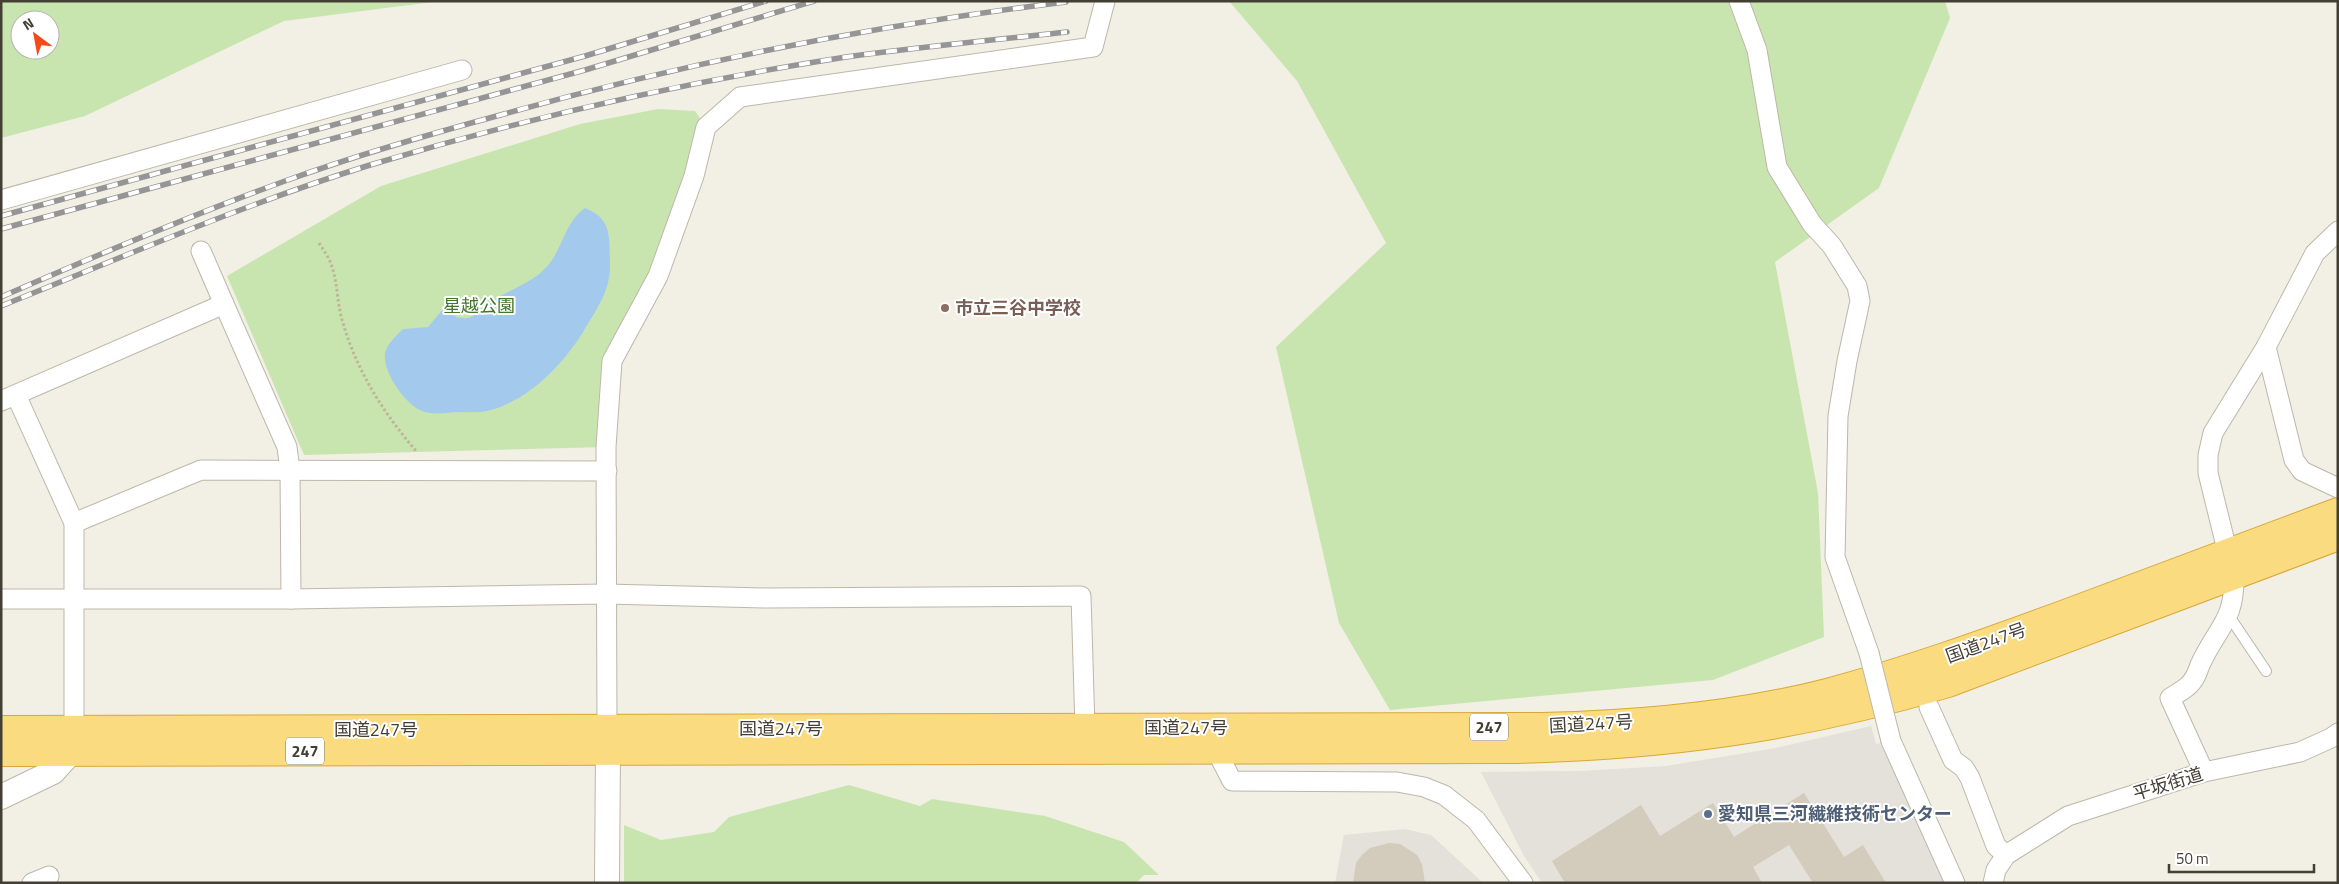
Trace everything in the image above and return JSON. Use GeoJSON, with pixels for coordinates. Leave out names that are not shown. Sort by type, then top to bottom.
{"type":"FeatureCollection","features":[{"type":"Feature","properties":{"kind":"highway","name":"国道247号"},"geometry":{"type":"LineString","coordinates":[[1,752],[73,741],[607,740],[1216,750],[1581,748],[1661,742],[1741,731],[1885,702],[1948,683],[2231,565],[2338,512]]}},
{"type":"Feature","properties":{"kind":"highway","name":"国道247号"},"geometry":{"type":"LineString","coordinates":[[607,740],[1085,728],[1602,726],[1661,720],[1744,708],[1826,693],[1945,658],[2231,565],[2338,536]]}},
{"type":"Feature","properties":{"kind":"highway","name":"国道247号"},"geometry":{"type":"LineString","coordinates":[[1,730],[73,741]]}},
{"type":"Feature","properties":{"kind":"street"},"geometry":{"type":"LineString","coordinates":[[608,883],[606,447],[612,361],[658,276],[694,176],[706,127],[740,97],[1093,47],[1105,1]]}},
{"type":"Feature","properties":{"kind":"street"},"geometry":{"type":"LineString","coordinates":[[1739,1],[1756,50],[1777,167],[1812,224],[1832,246],[1857,286],[1860,301],[1838,416],[1835,557],[1869,652],[1891,741],[1955,883]]}},
{"type":"Feature","properties":{"kind":"street"},"geometry":{"type":"LineString","coordinates":[[1,200],[462,70]]}},
{"type":"Feature","properties":{"kind":"street"},"geometry":{"type":"LineString","coordinates":[[2204,772],[2170,698],[2188,686],[2197,676],[2200,665],[2229,616],[2235,591],[2231,565],[2208,473],[2208,455],[2213,433],[2266,348],[2315,253],[2338,231]]}},
{"type":"Feature","properties":{"kind":"street"},"geometry":{"type":"LineString","coordinates":[[201,251],[288,447],[292,599]]}},
{"type":"Feature","properties":{"kind":"street"},"geometry":{"type":"LineString","coordinates":[[1,797],[53,772],[73,741],[74,523],[9,398],[224,304]]}},
{"type":"Feature","properties":{"kind":"street"},"geometry":{"type":"LineString","coordinates":[[2266,348],[2294,460],[2302,471],[2338,488]]}},
{"type":"Feature","properties":{"kind":"street"},"geometry":{"type":"LineString","coordinates":[[74,523],[201,470],[606,471]]}},
{"type":"Feature","properties":{"kind":"street"},"geometry":{"type":"LineString","coordinates":[[1,599],[292,599],[606,594],[767,598],[1080,596],[1085,728]]}},
{"type":"Feature","properties":{"kind":"street"},"geometry":{"type":"LineString","coordinates":[[1929,707],[1953,760],[1964,768],[1970,778],[1996,846],[2006,855],[1996,870],[1993,883]]}},
{"type":"Feature","properties":{"kind":"street","name":"平坂街道"},"geometry":{"type":"LineString","coordinates":[[2006,855],[2068,816],[2204,772],[2300,752],[2338,733]]}},
{"type":"Feature","properties":{"kind":"street"},"geometry":{"type":"LineString","coordinates":[[1216,750],[1232,782],[1397,782],[1424,787],[1444,794],[1476,820],[1523,883]]}},
{"type":"Feature","properties":{"kind":"street"},"geometry":{"type":"LineString","coordinates":[[32,883],[49,876]]}},
{"type":"Feature","properties":{"kind":"lane"},"geometry":{"type":"LineString","coordinates":[[2229,616],[2266,670]]}},
{"type":"Feature","properties":{"kind":"path"},"geometry":{"type":"LineString","coordinates":[[320,243],[332,267],[343,324],[374,394],[393,424],[433,470]]}},
{"type":"Feature","properties":{"kind":"shaded area","name":"愛知県三河繊維技術センター"},"geometry":{"type":"Polygon","coordinates":[[[1871,726],[1876,744],[1882,743],[1945,883],[1542,883],[1524,856],[1481,772],[1582,771],[1666,766],[1776,748],[1871,726]]]}},
{"type":"Feature","properties":{"kind":"shaded area"},"geometry":{"type":"Polygon","coordinates":[[[1405,829],[1431,835],[1482,882],[1335,883],[1344,835],[1405,829]]]}},
{"type":"Feature","properties":{"kind":"green space"},"geometry":{"type":"Polygon","coordinates":[[[1,1],[441,1],[284,21],[85,116],[1,138],[1,1]]]}},
{"type":"Feature","properties":{"kind":"green space"},"geometry":{"type":"Polygon","coordinates":[[[1229,1],[1945,1],[1950,18],[1879,188],[1775,262],[1818,493],[1824,637],[1713,680],[1390,710],[1339,623],[1276,347],[1386,243],[1297,81],[1229,1]]]}},
{"type":"Feature","properties":{"kind":"green space","name":"星越公園"},"geometry":{"type":"Polygon","coordinates":[[[658,109],[695,111],[706,127],[694,176],[612,361],[606,447],[304,455],[227,276],[381,186],[580,124],[658,109]]]}},
{"type":"Feature","properties":{"kind":"green space"},"geometry":{"type":"Polygon","coordinates":[[[849,785],[920,806],[932,799],[1045,816],[1124,842],[1159,875],[1144,875],[1136,883],[624,883],[624,825],[661,840],[714,832],[729,817],[849,785]]]}},
{"type":"Feature","properties":{"kind":"water"},"geometry":{"type":"Polygon","coordinates":[[[585,208],[601,218],[608,230],[610,273],[603,297],[595,313],[578,340],[557,367],[531,390],[517,399],[487,411],[430,413],[422,411],[409,402],[396,386],[387,369],[385,360],[386,350],[395,337],[403,329],[428,327],[443,309],[461,318],[473,316],[494,299],[530,281],[552,260],[569,226],[585,208]]]}},
{"type":"Feature","properties":{"kind":"building"},"geometry":{"type":"Polygon","coordinates":[[[1804,793],[1844,857],[1863,845],[1886,883],[1813,883],[1789,845],[1753,867],[1762,883],[1565,883],[1552,861],[1641,805],[1660,836],[1713,803],[1734,837],[1804,793]]]}},
{"type":"Feature","properties":{"kind":"building"},"geometry":{"type":"Polygon","coordinates":[[[1389,843],[1400,844],[1417,855],[1422,864],[1425,883],[1353,883],[1356,863],[1362,855],[1370,848],[1389,843]]]}},
{"type":"Feature","properties":{"kind":"railway"},"geometry":{"type":"LineString","coordinates":[[1,216],[585,56],[766,1]]}},
{"type":"Feature","properties":{"kind":"railway"},"geometry":{"type":"LineString","coordinates":[[1,229],[585,70],[814,1]]}},
{"type":"Feature","properties":{"kind":"railway"},"geometry":{"type":"LineString","coordinates":[[1,297],[213,208],[312,171],[421,137],[573,95],[783,47],[924,22],[1066,2]]}},
{"type":"Feature","properties":{"kind":"railway"},"geometry":{"type":"LineString","coordinates":[[1,306],[184,232],[323,180],[488,132],[606,103],[786,67],[874,53],[1067,32]]}},
{"type":"Feature","properties":{"kind":"place","name":"市立三谷中学校"},"geometry":{"type":"Point","coordinates":[945,308]}},
{"type":"Feature","properties":{"kind":"place","name":"愛知県三河繊維技術センター"},"geometry":{"type":"Point","coordinates":[1708,814]}}]}
